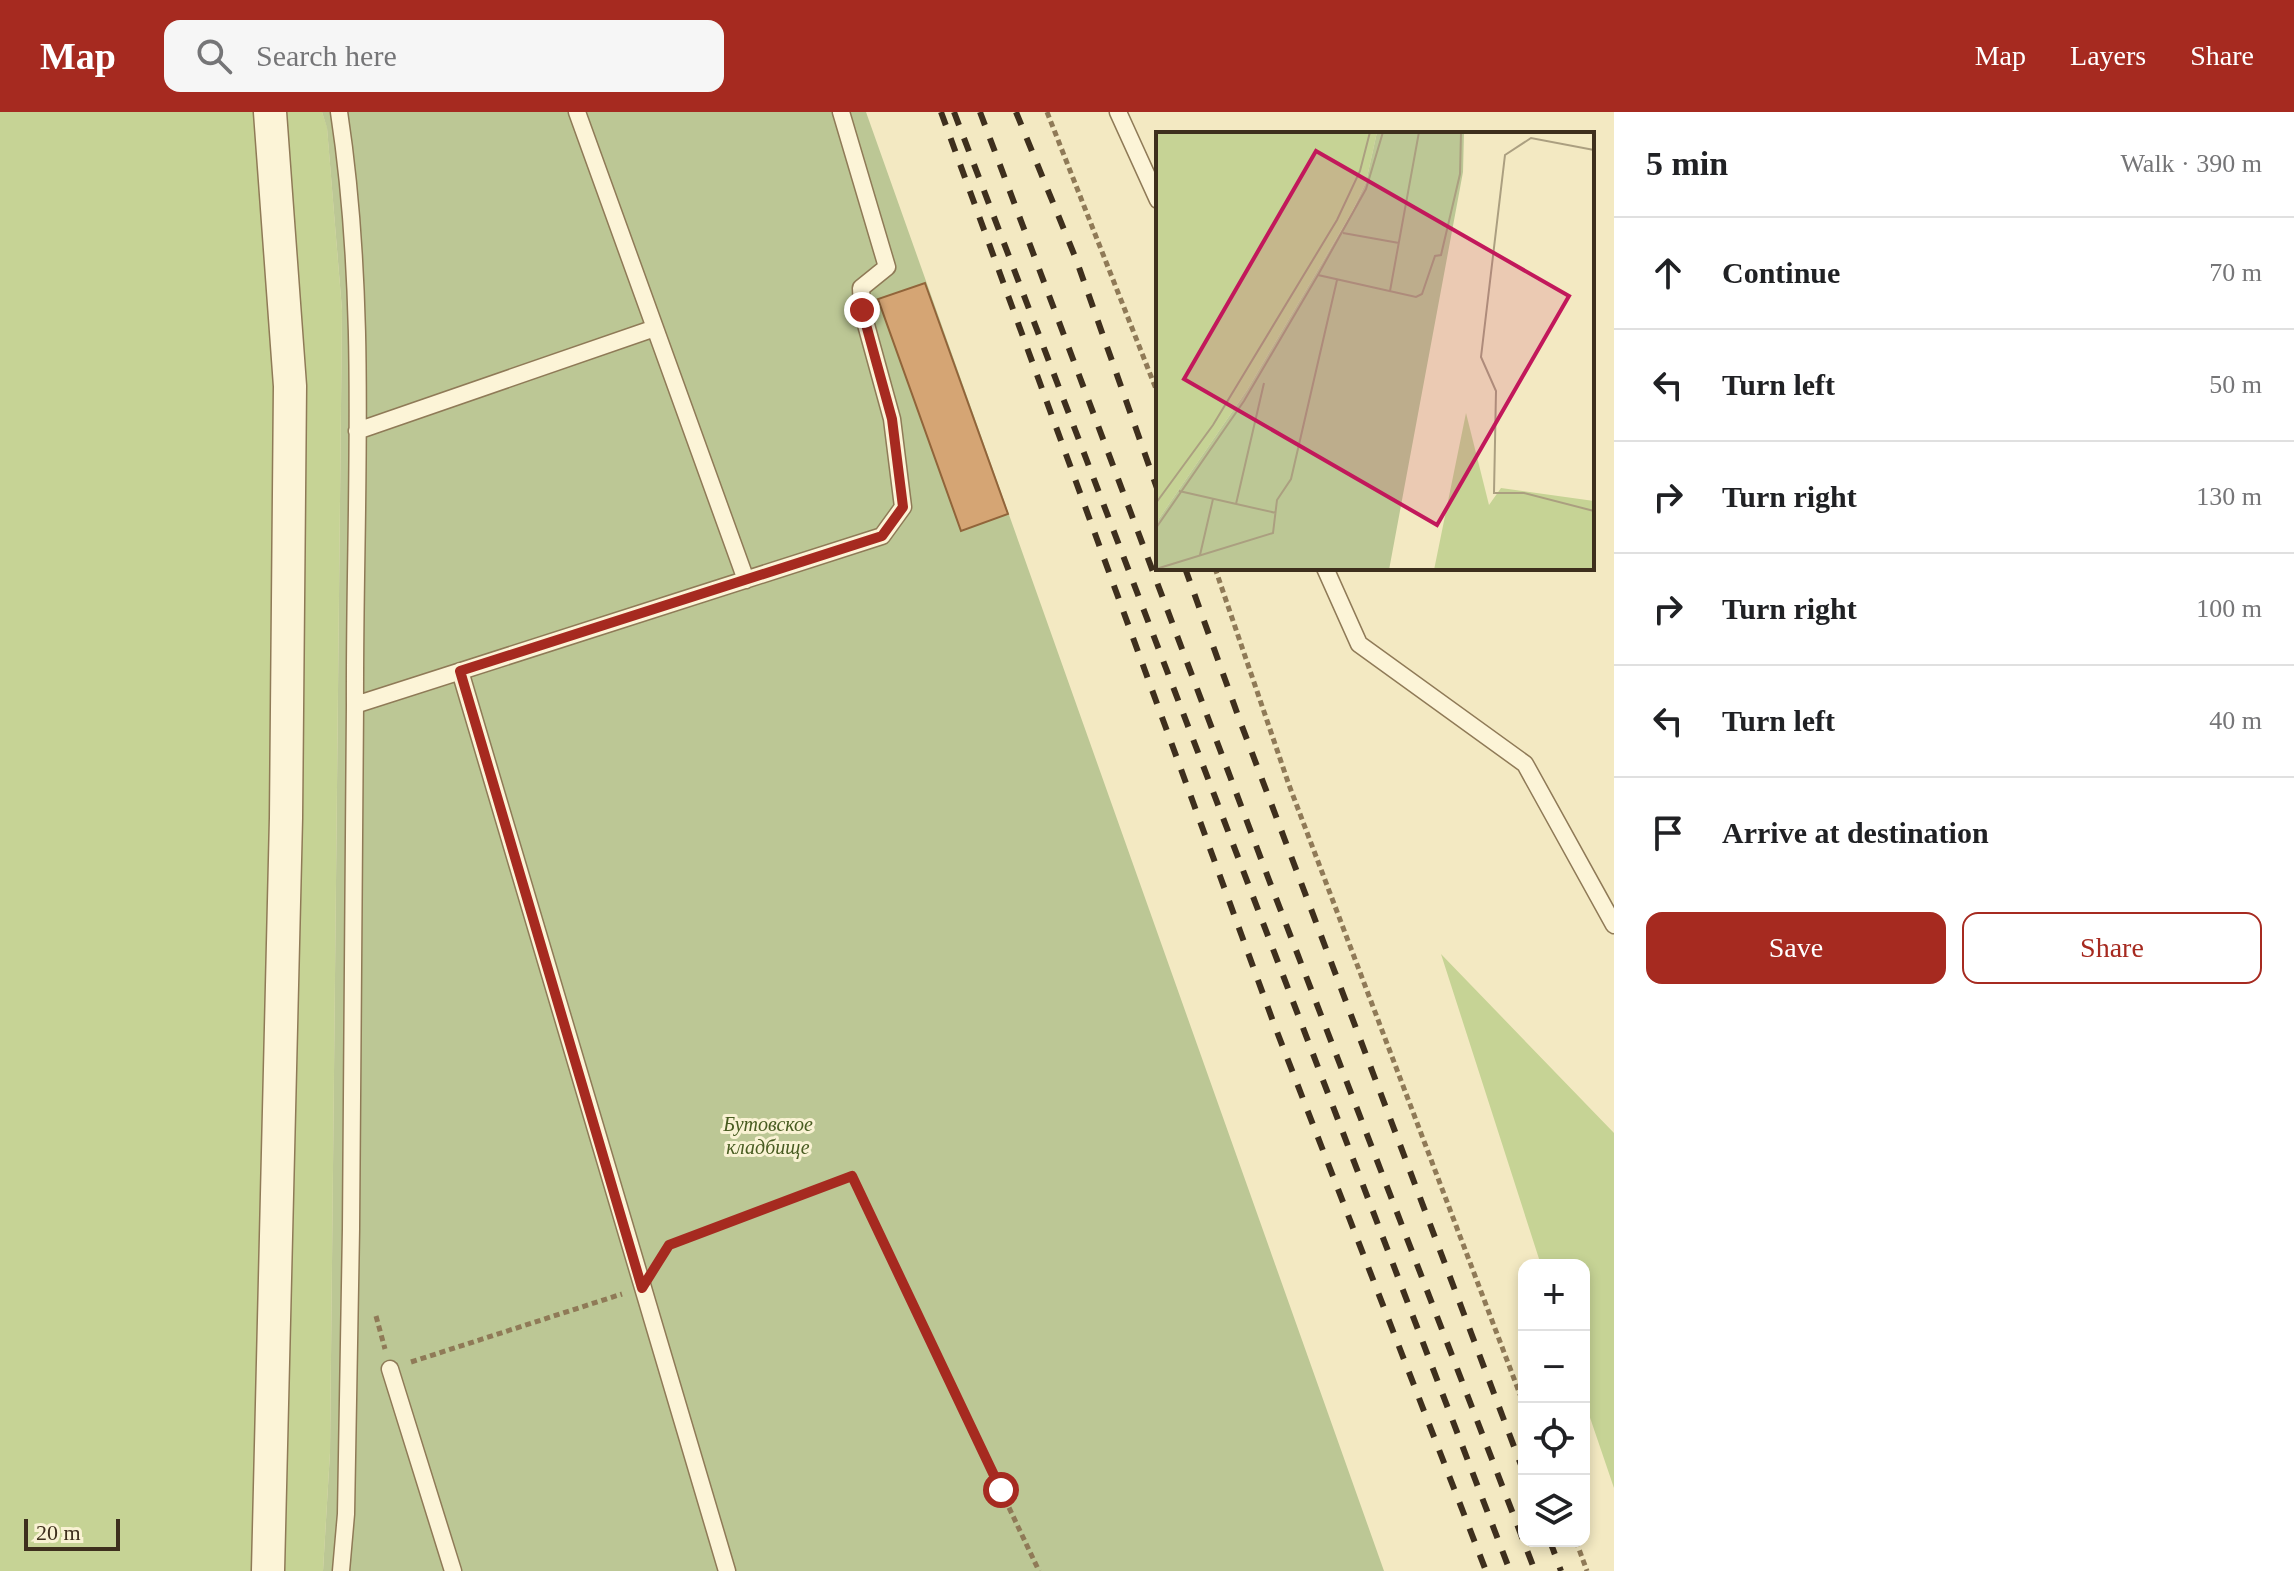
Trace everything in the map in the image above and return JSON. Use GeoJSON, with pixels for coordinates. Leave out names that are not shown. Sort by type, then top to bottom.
{"type":"FeatureCollection","features":[{"type":"Feature","properties":{"kind":"street"},"geometry":{"type":"LineString","coordinates":[[268,1571],[286,834],[290,386],[270,112]]}},
{"type":"Feature","properties":{"kind":"lane"},"geometry":{"type":"LineString","coordinates":[[339,112],[347,161],[358,319],[351,1229],[346,1514],[341,1571]]}},
{"type":"Feature","properties":{"kind":"lane"},"geometry":{"type":"LineString","coordinates":[[577,112],[746,580]]}},
{"type":"Feature","properties":{"kind":"lane"},"geometry":{"type":"LineString","coordinates":[[355,705],[882,536],[903,507],[892,419],[862,310],[861,288],[887,267],[841,112]]}},
{"type":"Feature","properties":{"kind":"lane"},"geometry":{"type":"LineString","coordinates":[[1118,112],[1156,196]]}},
{"type":"Feature","properties":{"kind":"lane"},"geometry":{"type":"LineString","coordinates":[[357,431],[655,328]]}},
{"type":"Feature","properties":{"kind":"lane"},"geometry":{"type":"LineString","coordinates":[[1326,570],[1359,644],[1525,764],[1614,925]]}},
{"type":"Feature","properties":{"kind":"lane"},"geometry":{"type":"LineString","coordinates":[[460,671],[727,1571]]}},
{"type":"Feature","properties":{"kind":"lane"},"geometry":{"type":"LineString","coordinates":[[390,1369],[453,1571]]}},
{"type":"Feature","properties":{"kind":"path"},"geometry":{"type":"LineString","coordinates":[[1047,112],[1156,389]]}},
{"type":"Feature","properties":{"kind":"path"},"geometry":{"type":"LineString","coordinates":[[1216,570],[1289,785],[1523,1403]]}},
{"type":"Feature","properties":{"kind":"path"},"geometry":{"type":"LineString","coordinates":[[375,1313],[390,1369],[642,1288],[669,1245],[852,1176],[1039,1571]]}},
{"type":"Feature","properties":{"kind":"path"},"geometry":{"type":"LineString","coordinates":[[1578,1547],[1587,1571]]}},
{"type":"Feature","properties":{"kind":"green space"},"geometry":{"type":"Polygon","coordinates":[[[0,112],[322,112],[327,127],[342,310],[330,1452],[323,1571],[0,1571],[0,112]]]}},
{"type":"Feature","properties":{"kind":"green space","name":"Бутовское кладбище"},"geometry":{"type":"Polygon","coordinates":[[[322,112],[866,112],[1384,1571],[323,1571],[330,1452],[342,310],[327,128],[322,112]]]}},
{"type":"Feature","properties":{"kind":"green space"},"geometry":{"type":"Polygon","coordinates":[[[1441,954],[1614,1133],[1614,1488],[1590,1418],[1590,1259],[1539,1259],[1441,954]]]}},
{"type":"Feature","properties":{"kind":"building"},"geometry":{"type":"Polygon","coordinates":[[[925,283],[1008,514],[961,531],[878,299],[925,283]]]}},
{"type":"Feature","properties":{"kind":"railway"},"geometry":{"type":"LineString","coordinates":[[941,112],[1274,1024],[1486,1571]]}},
{"type":"Feature","properties":{"kind":"railway"},"geometry":{"type":"LineString","coordinates":[[954,112],[1510,1571]]}},
{"type":"Feature","properties":{"kind":"railway"},"geometry":{"type":"LineString","coordinates":[[980,112],[1269,880],[1535,1571]]}},
{"type":"Feature","properties":{"kind":"railway"},"geometry":{"type":"LineString","coordinates":[[1016,112],[1076,259],[1156,485]]}},
{"type":"Feature","properties":{"kind":"railway"},"geometry":{"type":"LineString","coordinates":[[1186,570],[1518,1457]]}},
{"type":"Feature","properties":{"kind":"railway"},"geometry":{"type":"LineString","coordinates":[[1552,1547],[1561,1571]]}},
{"type":"Feature","properties":{"kind":"route"},"geometry":{"type":"LineString","coordinates":[[862,310],[892,419],[903,507],[882,536],[460,671],[642,1288],[669,1245],[852,1176],[1001,1490]]}}]}
